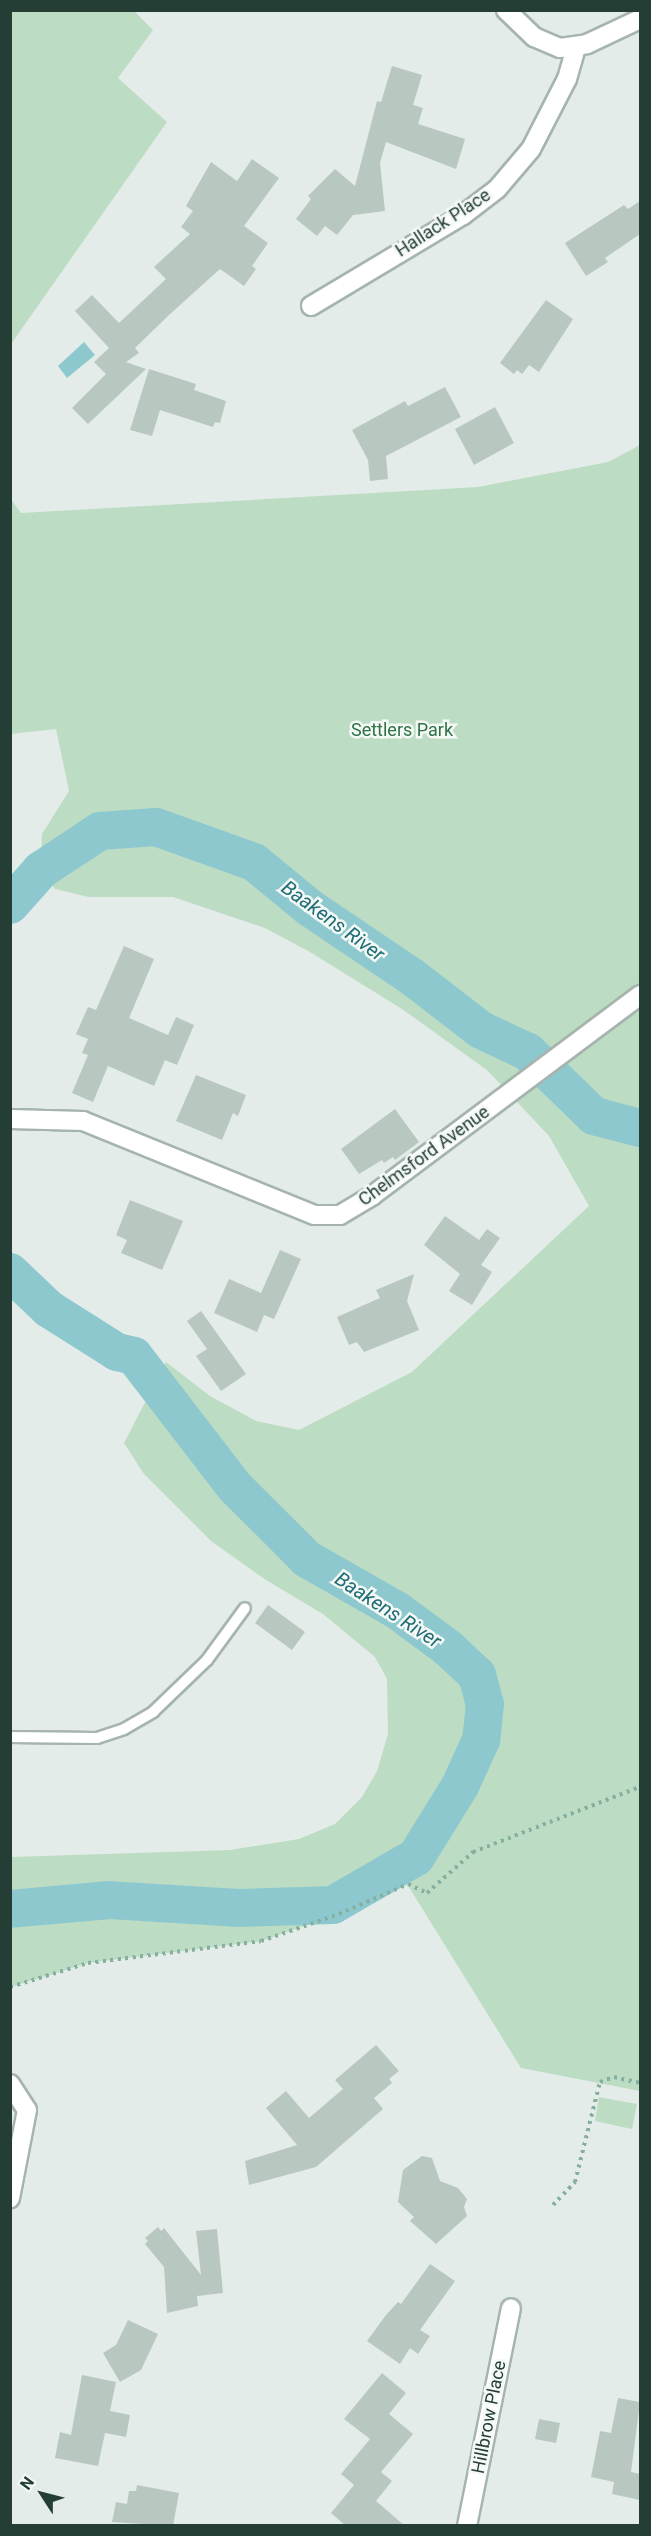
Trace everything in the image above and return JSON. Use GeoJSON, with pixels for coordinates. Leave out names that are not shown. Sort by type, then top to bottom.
{"type":"FeatureCollection","features":[{"type":"Feature","properties":{"kind":"street"},"geometry":{"type":"LineString","coordinates":[[506,10],[543,43],[576,48],[640,19]]}},
{"type":"Feature","properties":{"kind":"street","name":"Hallack Place"},"geometry":{"type":"LineString","coordinates":[[311,306],[463,215],[497,189],[531,148],[567,80],[576,48]]}},
{"type":"Feature","properties":{"kind":"street","name":"Chelmsford Avenue"},"geometry":{"type":"LineString","coordinates":[[10,1119],[83,1121],[259,1193],[327,1216],[340,1215],[363,1202],[640,995]]}},
{"type":"Feature","properties":{"kind":"street"},"geometry":{"type":"LineString","coordinates":[[10,2084],[27,2110],[10,2198]]}},
{"type":"Feature","properties":{"kind":"street","name":"Hillbrow Place"},"geometry":{"type":"LineString","coordinates":[[466,2526],[511,2308]]}},
{"type":"Feature","properties":{"kind":"lane"},"geometry":{"type":"LineString","coordinates":[[10,1737],[97,1738],[124,1729],[153,1712],[207,1660],[245,1608]]}},
{"type":"Feature","properties":{"kind":"path"},"geometry":{"type":"LineString","coordinates":[[10,1987],[88,1964],[261,1941],[339,1914],[408,1884],[427,1893],[472,1852],[640,1787]]}},
{"type":"Feature","properties":{"kind":"path"},"geometry":{"type":"LineString","coordinates":[[553,2205],[574,2182],[600,2082],[614,2078],[640,2083]]}},
{"type":"Feature","properties":{"kind":"green space"},"geometry":{"type":"Polygon","coordinates":[[[11,10],[134,11],[153,30],[118,78],[167,122],[11,344],[11,10]]]}},
{"type":"Feature","properties":{"kind":"green space","name":"Settlers Park"},"geometry":{"type":"Polygon","coordinates":[[[640,445],[640,2091],[521,2068],[407,1884],[339,1914],[261,1941],[88,1963],[11,1987],[11,1857],[230,1850],[299,1839],[335,1824],[362,1797],[377,1771],[388,1734],[387,1679],[375,1657],[323,1614],[266,1580],[211,1541],[144,1474],[124,1443],[166,1362],[210,1396],[256,1421],[299,1430],[412,1372],[589,1206],[549,1136],[487,1070],[402,1009],[310,952],[265,928],[173,897],[89,897],[55,889],[41,870],[42,834],[69,791],[56,729],[11,734],[10,498],[21,513],[478,487],[608,462],[640,445]]]}},
{"type":"Feature","properties":{"kind":"green space"},"geometry":{"type":"Polygon","coordinates":[[[599,2097],[637,2104],[632,2129],[595,2121],[599,2097]]]}},
{"type":"Feature","properties":{"kind":"water"},"geometry":{"type":"Polygon","coordinates":[[[84,342],[95,355],[67,378],[58,366],[84,342]]]}},
{"type":"Feature","properties":{"kind":"building"},"geometry":{"type":"Polygon","coordinates":[[[392,66],[422,75],[413,105],[423,108],[418,124],[465,139],[456,169],[386,142],[380,163],[385,211],[353,215],[337,235],[325,226],[317,236],[296,219],[311,199],[308,196],[335,169],[355,186],[377,101],[381,102],[392,66]]]}},
{"type":"Feature","properties":{"kind":"building"},"geometry":{"type":"Polygon","coordinates":[[[252,159],[279,178],[244,226],[268,243],[252,266],[256,269],[244,286],[220,269],[169,315],[135,348],[139,353],[126,362],[146,369],[88,424],[72,408],[106,374],[94,362],[109,348],[75,311],[92,295],[119,323],[166,279],[154,267],[190,234],[181,227],[193,211],[186,206],[211,162],[237,181],[252,159]]]}},
{"type":"Feature","properties":{"kind":"building"},"geometry":{"type":"Polygon","coordinates":[[[640,201],[640,234],[605,258],[608,262],[586,276],[565,243],[624,205],[628,209],[640,201]]]}},
{"type":"Feature","properties":{"kind":"building"},"geometry":{"type":"Polygon","coordinates":[[[546,300],[573,319],[539,372],[529,365],[522,374],[517,370],[514,374],[500,363],[546,300]]]}},
{"type":"Feature","properties":{"kind":"building"},"geometry":{"type":"Polygon","coordinates":[[[149,369],[196,384],[194,390],[226,401],[220,423],[215,422],[213,427],[160,410],[152,436],[130,430],[149,369]]]}},
{"type":"Feature","properties":{"kind":"building"},"geometry":{"type":"Polygon","coordinates":[[[445,387],[461,417],[386,456],[388,479],[370,481],[368,460],[352,430],[405,401],[408,406],[445,387]]]}},
{"type":"Feature","properties":{"kind":"building"},"geometry":{"type":"Polygon","coordinates":[[[495,407],[514,443],[474,465],[455,429],[495,407]]]}},
{"type":"Feature","properties":{"kind":"building"},"geometry":{"type":"Polygon","coordinates":[[[124,946],[154,959],[129,1018],[168,1035],[176,1017],[194,1025],[177,1065],[165,1060],[154,1086],[108,1066],[93,1102],[72,1093],[88,1055],[82,1053],[88,1039],[76,1034],[88,1007],[96,1010],[124,946]]]}},
{"type":"Feature","properties":{"kind":"building"},"geometry":{"type":"Polygon","coordinates":[[[196,1075],[246,1095],[238,1116],[233,1113],[222,1140],[176,1121],[196,1075]]]}},
{"type":"Feature","properties":{"kind":"building"},"geometry":{"type":"Polygon","coordinates":[[[395,1109],[419,1142],[395,1160],[393,1157],[384,1163],[382,1160],[359,1174],[341,1149],[395,1109]]]}},
{"type":"Feature","properties":{"kind":"building"},"geometry":{"type":"Polygon","coordinates":[[[130,1200],[183,1221],[162,1270],[121,1253],[127,1240],[116,1235],[130,1200]]]}},
{"type":"Feature","properties":{"kind":"building"},"geometry":{"type":"Polygon","coordinates":[[[445,1216],[479,1240],[487,1229],[500,1238],[481,1265],[492,1272],[472,1305],[449,1291],[460,1274],[424,1245],[445,1216]]]}},
{"type":"Feature","properties":{"kind":"building"},"geometry":{"type":"Polygon","coordinates":[[[280,1250],[301,1259],[274,1319],[264,1315],[257,1332],[214,1313],[229,1279],[261,1293],[280,1250]]]}},
{"type":"Feature","properties":{"kind":"building"},"geometry":{"type":"Polygon","coordinates":[[[414,1274],[407,1301],[419,1330],[364,1352],[357,1342],[349,1345],[337,1317],[380,1298],[376,1290],[414,1274]]]}},
{"type":"Feature","properties":{"kind":"building"},"geometry":{"type":"Polygon","coordinates":[[[201,1311],[246,1374],[221,1391],[196,1356],[207,1349],[187,1321],[201,1311]]]}},
{"type":"Feature","properties":{"kind":"building"},"geometry":{"type":"Polygon","coordinates":[[[268,1605],[305,1632],[292,1650],[255,1623],[268,1605]]]}},
{"type":"Feature","properties":{"kind":"building"},"geometry":{"type":"Polygon","coordinates":[[[376,2045],[399,2071],[389,2079],[392,2083],[374,2098],[383,2109],[316,2167],[249,2185],[245,2161],[297,2145],[266,2108],[286,2091],[309,2118],[343,2089],[335,2080],[376,2045]]]}},
{"type":"Feature","properties":{"kind":"building"},"geometry":{"type":"Polygon","coordinates":[[[422,2156],[432,2158],[440,2181],[458,2188],[467,2199],[464,2207],[467,2216],[436,2244],[410,2221],[414,2217],[398,2202],[403,2170],[422,2156]]]}},
{"type":"Feature","properties":{"kind":"building"},"geometry":{"type":"Polygon","coordinates":[[[158,2227],[161,2231],[164,2228],[201,2275],[196,2231],[217,2229],[223,2293],[197,2296],[198,2306],[167,2313],[164,2267],[145,2244],[148,2241],[145,2238],[158,2227]]]}},
{"type":"Feature","properties":{"kind":"building"},"geometry":{"type":"Polygon","coordinates":[[[430,2264],[455,2281],[420,2330],[430,2336],[418,2354],[410,2348],[400,2364],[367,2341],[386,2315],[398,2302],[401,2304],[430,2264]]]}},
{"type":"Feature","properties":{"kind":"building"},"geometry":{"type":"Polygon","coordinates":[[[128,2320],[158,2334],[141,2370],[120,2382],[103,2353],[116,2345],[128,2320]]]}},
{"type":"Feature","properties":{"kind":"building"},"geometry":{"type":"Polygon","coordinates":[[[382,2373],[406,2393],[389,2414],[413,2434],[381,2472],[392,2481],[376,2501],[405,2526],[346,2526],[331,2513],[354,2485],[341,2474],[370,2439],[344,2419],[382,2373]]]}},
{"type":"Feature","properties":{"kind":"building"},"geometry":{"type":"Polygon","coordinates":[[[82,2375],[116,2382],[110,2411],[130,2415],[126,2437],[105,2433],[98,2466],[55,2458],[60,2432],[71,2435],[82,2375]]]}},
{"type":"Feature","properties":{"kind":"building"},"geometry":{"type":"Polygon","coordinates":[[[618,2398],[640,2402],[631,2472],[640,2474],[640,2500],[612,2494],[614,2482],[591,2477],[600,2431],[611,2433],[618,2398]]]}},
{"type":"Feature","properties":{"kind":"building"},"geometry":{"type":"Polygon","coordinates":[[[539,2419],[560,2423],[556,2443],[535,2439],[539,2419]]]}},
{"type":"Feature","properties":{"kind":"building"},"geometry":{"type":"Polygon","coordinates":[[[137,2485],[179,2493],[173,2526],[112,2522],[116,2502],[127,2504],[129,2491],[136,2491],[137,2485]]]}},
{"type":"Feature","properties":{"kind":"waterway","name":"Baakens River"},"geometry":{"type":"LineString","coordinates":[[10,905],[41,870],[100,831],[156,827],[254,862],[310,908],[411,976],[481,1030],[528,1052],[594,1116],[640,1128]]}},
{"type":"Feature","properties":{"kind":"waterway","name":"Baakens River"},"geometry":{"type":"LineString","coordinates":[[10,1272],[49,1309],[117,1352],[134,1356],[235,1487],[307,1559],[398,1611],[448,1648],[477,1675],[485,1704],[481,1740],[460,1786],[416,1857],[333,1905],[239,1908],[110,1900],[10,1909]]}}]}
